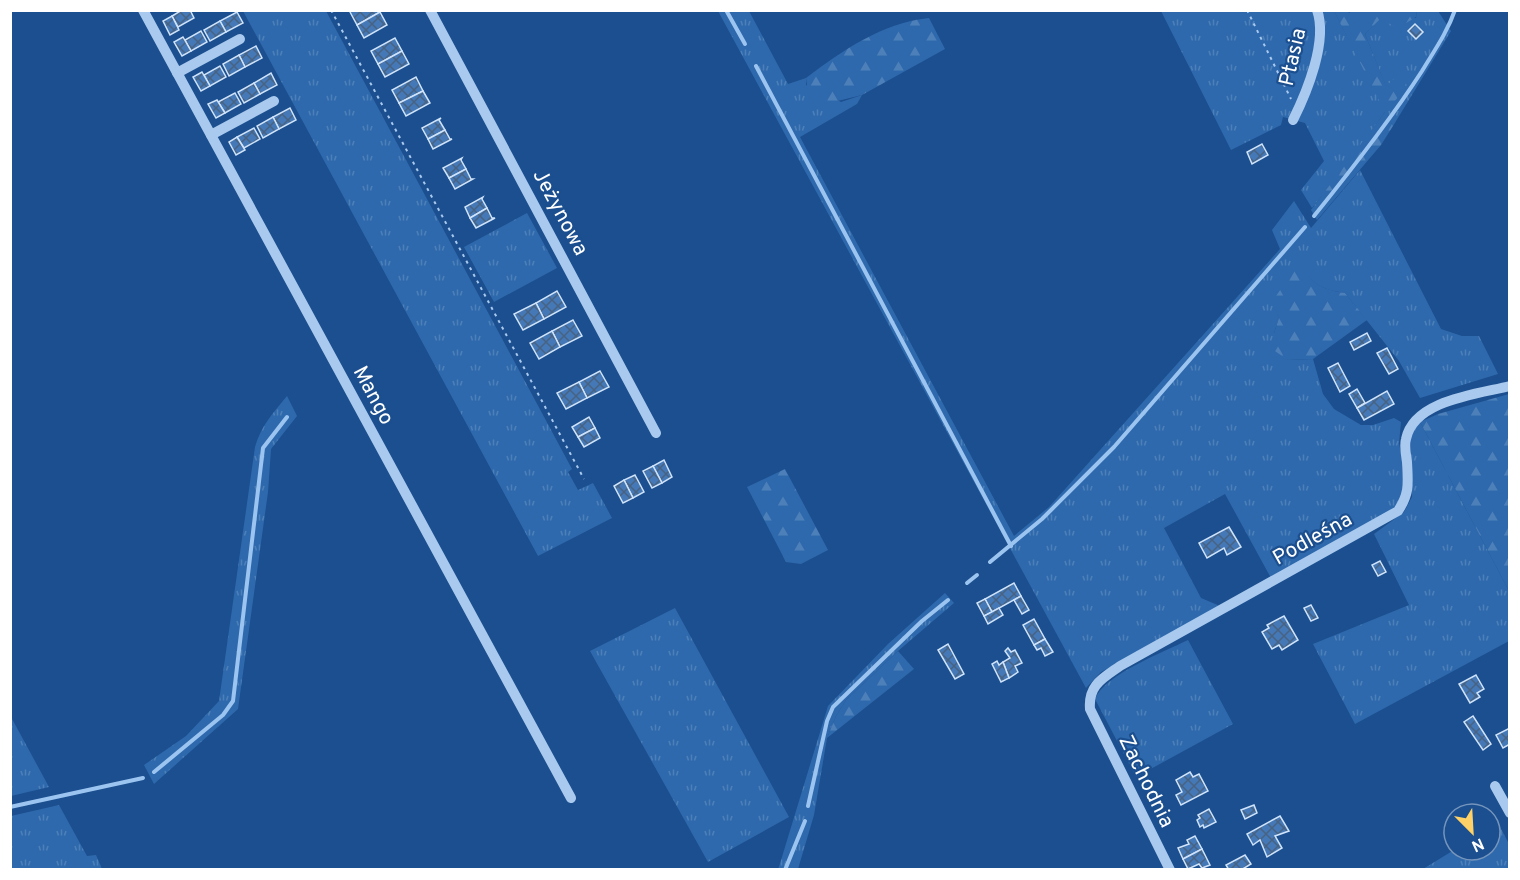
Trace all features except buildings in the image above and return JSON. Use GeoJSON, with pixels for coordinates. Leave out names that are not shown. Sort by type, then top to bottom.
{"type":"FeatureCollection","features":[{"type":"Feature","properties":{"kind":"street","name":"Jeżynowa"},"geometry":{"type":"LineString","coordinates":[[430,10],[656,433]]}},
{"type":"Feature","properties":{"kind":"street","name":"Ptasia"},"geometry":{"type":"LineString","coordinates":[[1295,116],[1313,68],[1321,35],[1317,10]]}},
{"type":"Feature","properties":{"kind":"street","name":"Mango"},"geometry":{"type":"LineString","coordinates":[[147,12],[177,73],[571,798]]}},
{"type":"Feature","properties":{"kind":"street"},"geometry":{"type":"LineString","coordinates":[[177,73],[240,39]]}},
{"type":"Feature","properties":{"kind":"street"},"geometry":{"type":"LineString","coordinates":[[211,135],[274,101]]}},
{"type":"Feature","properties":{"kind":"street","name":"Podleśna"},"geometry":{"type":"LineString","coordinates":[[1090,709],[1091,692],[1099,682],[1120,666],[1398,511],[1406,500],[1408,487],[1406,439],[1412,425],[1437,405],[1509,386]]}},
{"type":"Feature","properties":{"kind":"street","name":"Zachodnia"},"geometry":{"type":"LineString","coordinates":[[1090,709],[1170,870]]}},
{"type":"Feature","properties":{"kind":"street"},"geometry":{"type":"LineString","coordinates":[[1495,786],[1509,813]]}},
{"type":"Feature","properties":{"kind":"path"},"geometry":{"type":"LineString","coordinates":[[331,10],[584,479]]}},
{"type":"Feature","properties":{"kind":"path","name":"Ptasia"},"geometry":{"type":"LineString","coordinates":[[1247,10],[1295,116]]}},
{"type":"Feature","properties":{"kind":"green space"},"geometry":{"type":"Polygon","coordinates":[[[1352,10],[1417,11],[1416,17],[1398,28],[1380,19],[1365,34],[1386,86],[1401,73],[1407,86],[1386,112],[1393,126],[1381,145],[1317,220],[1311,210],[1385,112],[1334,11],[1348,11],[1349,13],[1352,10]]]}},
{"type":"Feature","properties":{"kind":"green space"},"geometry":{"type":"Polygon","coordinates":[[[1417,10],[1438,11],[1451,31],[1393,126],[1385,112],[1312,208],[1301,190],[1324,161],[1305,123],[1283,117],[1281,125],[1231,150],[1161,11],[1334,11],[1386,111],[1386,87],[1365,34],[1380,18],[1416,18],[1417,10]]]}},
{"type":"Feature","properties":{"kind":"green space"},"geometry":{"type":"Polygon","coordinates":[[[243,11],[326,11],[572,469],[568,472],[578,490],[593,483],[612,518],[538,556],[243,11]]]}},
{"type":"Feature","properties":{"kind":"green space"},"geometry":{"type":"Polygon","coordinates":[[[718,11],[749,11],[788,84],[806,78],[806,85],[841,102],[862,95],[857,104],[800,137],[1014,536],[1049,507],[1280,249],[1272,230],[1294,201],[1311,228],[1360,170],[1441,329],[1462,336],[1479,336],[1498,374],[1420,398],[1399,361],[1345,293],[1318,285],[1300,263],[1274,306],[1279,318],[1274,333],[1288,360],[1313,359],[1323,394],[1334,409],[1361,425],[1373,425],[1394,418],[1401,422],[1399,443],[1404,490],[1397,505],[1385,515],[1271,578],[1225,494],[1164,528],[1201,598],[1220,606],[1101,672],[1086,688],[718,11]]]}},
{"type":"Feature","properties":{"kind":"green space"},"geometry":{"type":"Polygon","coordinates":[[[929,18],[945,49],[862,95],[817,106],[808,94],[806,78],[849,48],[895,26],[929,18]]]}},
{"type":"Feature","properties":{"kind":"green space"},"geometry":{"type":"Polygon","coordinates":[[[527,213],[557,268],[494,302],[464,247],[527,213]]]}},
{"type":"Feature","properties":{"kind":"green space"},"geometry":{"type":"Polygon","coordinates":[[[1300,262],[1309,276],[1318,284],[1329,290],[1345,293],[1367,320],[1313,359],[1288,360],[1272,349],[1279,318],[1273,306],[1276,296],[1300,262]]]}},
{"type":"Feature","properties":{"kind":"green space"},"geometry":{"type":"Polygon","coordinates":[[[1509,394],[1509,591],[1420,422],[1438,414],[1509,394]]]}},
{"type":"Feature","properties":{"kind":"green space"},"geometry":{"type":"Polygon","coordinates":[[[287,396],[297,416],[271,449],[268,492],[238,709],[154,784],[144,765],[186,736],[219,701],[255,447],[264,426],[287,396]]]}},
{"type":"Feature","properties":{"kind":"green space"},"geometry":{"type":"Polygon","coordinates":[[[1420,422],[1509,591],[1509,641],[1355,724],[1313,644],[1409,605],[1374,534],[1404,512],[1412,497],[1410,437],[1420,422]]]}},
{"type":"Feature","properties":{"kind":"green space"},"geometry":{"type":"Polygon","coordinates":[[[785,469],[828,550],[801,564],[786,562],[747,487],[785,469]]]}},
{"type":"Feature","properties":{"kind":"green space"},"geometry":{"type":"Polygon","coordinates":[[[945,593],[954,603],[846,700],[836,716],[827,738],[814,815],[798,869],[778,870],[828,706],[888,644],[945,593]]]}},
{"type":"Feature","properties":{"kind":"green space"},"geometry":{"type":"Polygon","coordinates":[[[675,608],[789,817],[708,862],[590,651],[675,608]]]}},
{"type":"Feature","properties":{"kind":"green space"},"geometry":{"type":"Polygon","coordinates":[[[1188,640],[1233,724],[1136,777],[1095,699],[1110,681],[1122,673],[1188,640]]]}},
{"type":"Feature","properties":{"kind":"green space"},"geometry":{"type":"Polygon","coordinates":[[[898,651],[914,669],[827,738],[846,700],[898,651]]]}},
{"type":"Feature","properties":{"kind":"green space"},"geometry":{"type":"Polygon","coordinates":[[[11,717],[49,787],[11,796],[11,717]]]}},
{"type":"Feature","properties":{"kind":"green space"},"geometry":{"type":"Polygon","coordinates":[[[59,805],[87,856],[96,855],[102,869],[11,869],[11,816],[59,805]]]}},
{"type":"Feature","properties":{"kind":"green space"},"geometry":{"type":"Polygon","coordinates":[[[1502,831],[1509,844],[1509,869],[1423,869],[1442,857],[1442,862],[1502,862],[1502,831]]]}},
{"type":"Feature","properties":{"kind":"waterway"},"geometry":{"type":"LineString","coordinates":[[726,10],[745,44]]}},
{"type":"Feature","properties":{"kind":"waterway"},"geometry":{"type":"LineString","coordinates":[[1314,216],[1370,145],[1409,90],[1440,42],[1455,10]]}},
{"type":"Feature","properties":{"kind":"waterway"},"geometry":{"type":"LineString","coordinates":[[756,66],[1011,546]]}},
{"type":"Feature","properties":{"kind":"waterway"},"geometry":{"type":"LineString","coordinates":[[990,562],[1042,519],[1114,447],[1305,227]]}},
{"type":"Feature","properties":{"kind":"waterway"},"geometry":{"type":"LineString","coordinates":[[154,772],[223,715],[233,701],[263,448],[287,417]]}},
{"type":"Feature","properties":{"kind":"waterway"},"geometry":{"type":"LineString","coordinates":[[967,583],[977,575]]}},
{"type":"Feature","properties":{"kind":"waterway"},"geometry":{"type":"LineString","coordinates":[[808,806],[827,721],[833,707],[922,621],[948,600]]}},
{"type":"Feature","properties":{"kind":"waterway"},"geometry":{"type":"LineString","coordinates":[[10,807],[143,778]]}},
{"type":"Feature","properties":{"kind":"waterway"},"geometry":{"type":"LineString","coordinates":[[785,870],[805,821]]}}]}
